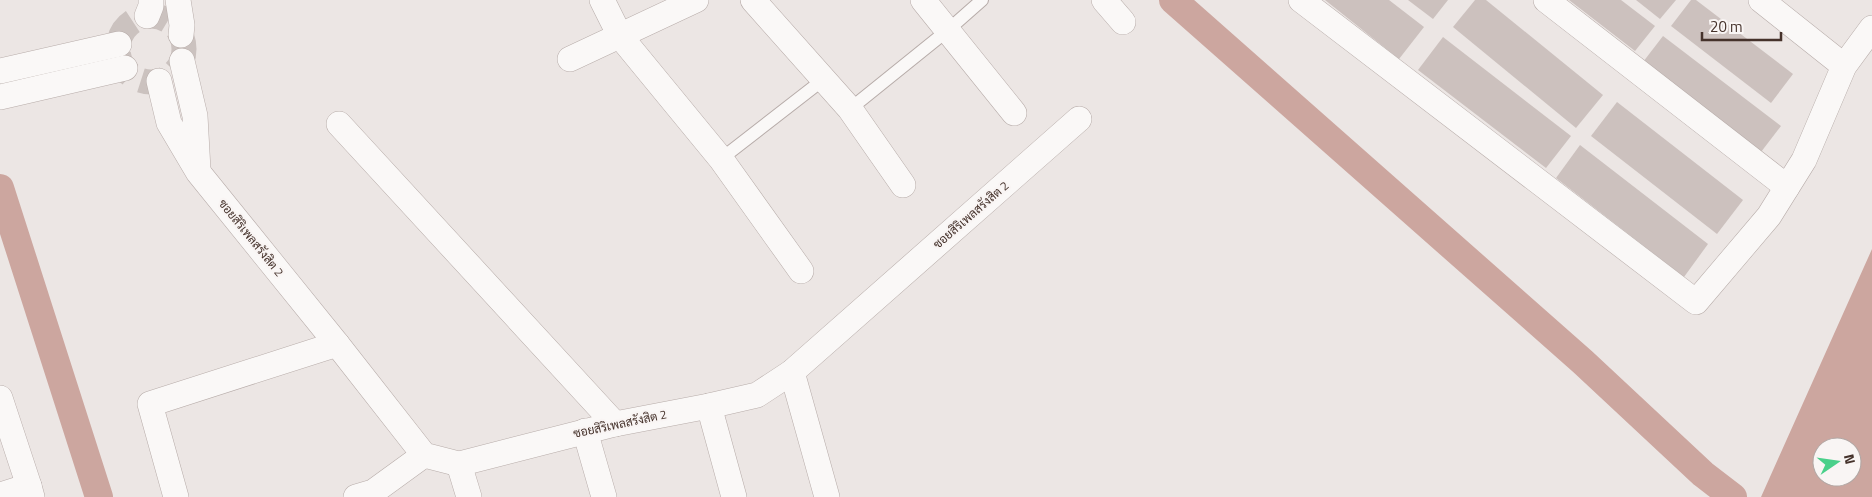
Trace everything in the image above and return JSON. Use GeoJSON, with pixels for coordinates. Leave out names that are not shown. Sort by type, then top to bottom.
{"type":"FeatureCollection","features":[{"type":"Feature","properties":{"kind":"street"},"geometry":{"type":"LineString","coordinates":[[178,0],[182,25],[181,35]]}},
{"type":"Feature","properties":{"kind":"street"},"geometry":{"type":"LineString","coordinates":[[602,0],[620,36],[721,159],[801,271]]}},
{"type":"Feature","properties":{"kind":"street"},"geometry":{"type":"LineString","coordinates":[[570,59],[696,0]]}},
{"type":"Feature","properties":{"kind":"street"},"geometry":{"type":"LineString","coordinates":[[753,0],[850,109],[903,185]]}},
{"type":"Feature","properties":{"kind":"street"},"geometry":{"type":"LineString","coordinates":[[923,0],[1014,113]]}},
{"type":"Feature","properties":{"kind":"street"},"geometry":{"type":"LineString","coordinates":[[1104,0],[1123,22]]}},
{"type":"Feature","properties":{"kind":"street"},"geometry":{"type":"LineString","coordinates":[[1302,0],[1696,302],[1769,216],[1804,160],[1844,66],[1872,28]]}},
{"type":"Feature","properties":{"kind":"street"},"geometry":{"type":"LineString","coordinates":[[1546,0],[1787,187]]}},
{"type":"Feature","properties":{"kind":"street"},"geometry":{"type":"LineString","coordinates":[[1761,0],[1844,66]]}},
{"type":"Feature","properties":{"kind":"street"},"geometry":{"type":"LineString","coordinates":[[0,71],[118,44]]}},
{"type":"Feature","properties":{"kind":"street"},"geometry":{"type":"LineString","coordinates":[[182,61],[195,116],[198,172]]}},
{"type":"Feature","properties":{"kind":"street"},"geometry":{"type":"LineString","coordinates":[[0,97],[125,68]]}},
{"type":"Feature","properties":{"kind":"street","name":"ซอยสิริเพลสรังสิต 2"},"geometry":{"type":"LineString","coordinates":[[159,81],[169,123],[198,172],[424,455],[459,464],[615,424],[757,395],[792,372],[1079,120]]}},
{"type":"Feature","properties":{"kind":"street"},"geometry":{"type":"LineString","coordinates":[[338,124],[615,424]]}},
{"type":"Feature","properties":{"kind":"street"},"geometry":{"type":"LineString","coordinates":[[176,497],[150,404],[337,344]]}},
{"type":"Feature","properties":{"kind":"street"},"geometry":{"type":"LineString","coordinates":[[792,372],[827,497]]}},
{"type":"Feature","properties":{"kind":"street"},"geometry":{"type":"LineString","coordinates":[[0,398],[31,491],[0,495]]}},
{"type":"Feature","properties":{"kind":"street"},"geometry":{"type":"LineString","coordinates":[[709,406],[734,497]]}},
{"type":"Feature","properties":{"kind":"street"},"geometry":{"type":"LineString","coordinates":[[585,431],[604,497]]}},
{"type":"Feature","properties":{"kind":"street"},"geometry":{"type":"LineString","coordinates":[[356,497],[373,492],[424,455]]}},
{"type":"Feature","properties":{"kind":"street"},"geometry":{"type":"LineString","coordinates":[[459,464],[470,497]]}},
{"type":"Feature","properties":{"kind":"lane"},"geometry":{"type":"LineString","coordinates":[[850,109],[982,0]]}},
{"type":"Feature","properties":{"kind":"lane"},"geometry":{"type":"LineString","coordinates":[[721,159],[824,79]]}},
{"type":"Feature","properties":{"kind":"shaded area"},"geometry":{"type":"Polygon","coordinates":[[[1872,249],[1872,497],[1761,497],[1872,249]]]}},
{"type":"Feature","properties":{"kind":"building"},"geometry":{"type":"Polygon","coordinates":[[[1325,0],[1389,0],[1424,27],[1399,59],[1325,0]]]}},
{"type":"Feature","properties":{"kind":"building"},"geometry":{"type":"Polygon","coordinates":[[[1408,0],[1448,0],[1433,19],[1408,0]]]}},
{"type":"Feature","properties":{"kind":"building"},"geometry":{"type":"Polygon","coordinates":[[[1475,0],[1486,0],[1603,95],[1576,128],[1453,27],[1475,0]]]}},
{"type":"Feature","properties":{"kind":"building"},"geometry":{"type":"Polygon","coordinates":[[[1569,0],[1621,0],[1655,26],[1635,51],[1569,0]]]}},
{"type":"Feature","properties":{"kind":"building"},"geometry":{"type":"Polygon","coordinates":[[[1636,0],[1676,0],[1660,19],[1636,0]]]}},
{"type":"Feature","properties":{"kind":"building"},"geometry":{"type":"Polygon","coordinates":[[[1691,0],[1696,0],[1793,74],[1771,103],[1671,26],[1691,0]]]}},
{"type":"Feature","properties":{"kind":"building"},"geometry":{"type":"Polygon","coordinates":[[[1663,36],[1781,126],[1761,152],[1643,62],[1663,36]]]}},
{"type":"Feature","properties":{"kind":"building"},"geometry":{"type":"Polygon","coordinates":[[[1443,37],[1571,136],[1546,168],[1418,70],[1443,37]]]}},
{"type":"Feature","properties":{"kind":"building"},"geometry":{"type":"Polygon","coordinates":[[[1617,102],[1743,200],[1717,234],[1591,136],[1617,102]]]}},
{"type":"Feature","properties":{"kind":"building"},"geometry":{"type":"Polygon","coordinates":[[[1580,145],[1708,244],[1684,277],[1556,178],[1580,145]]]}},
{"type":"Feature","properties":{"kind":"waterway"},"geometry":{"type":"LineString","coordinates":[[1173,0],[1583,362],[1703,474],[1733,497]]}},
{"type":"Feature","properties":{"kind":"waterway"},"geometry":{"type":"LineString","coordinates":[[0,188],[99,497]]}},
{"type":"Feature","properties":{"kind":"tunnel"},"geometry":{"type":"LineString","coordinates":[[151,16],[164,19],[174,26],[181,36],[184,49],[181,62],[174,72],[164,79],[151,82],[138,79],[128,72],[121,62],[118,49],[121,36],[128,26],[138,19],[151,16]]}}]}
